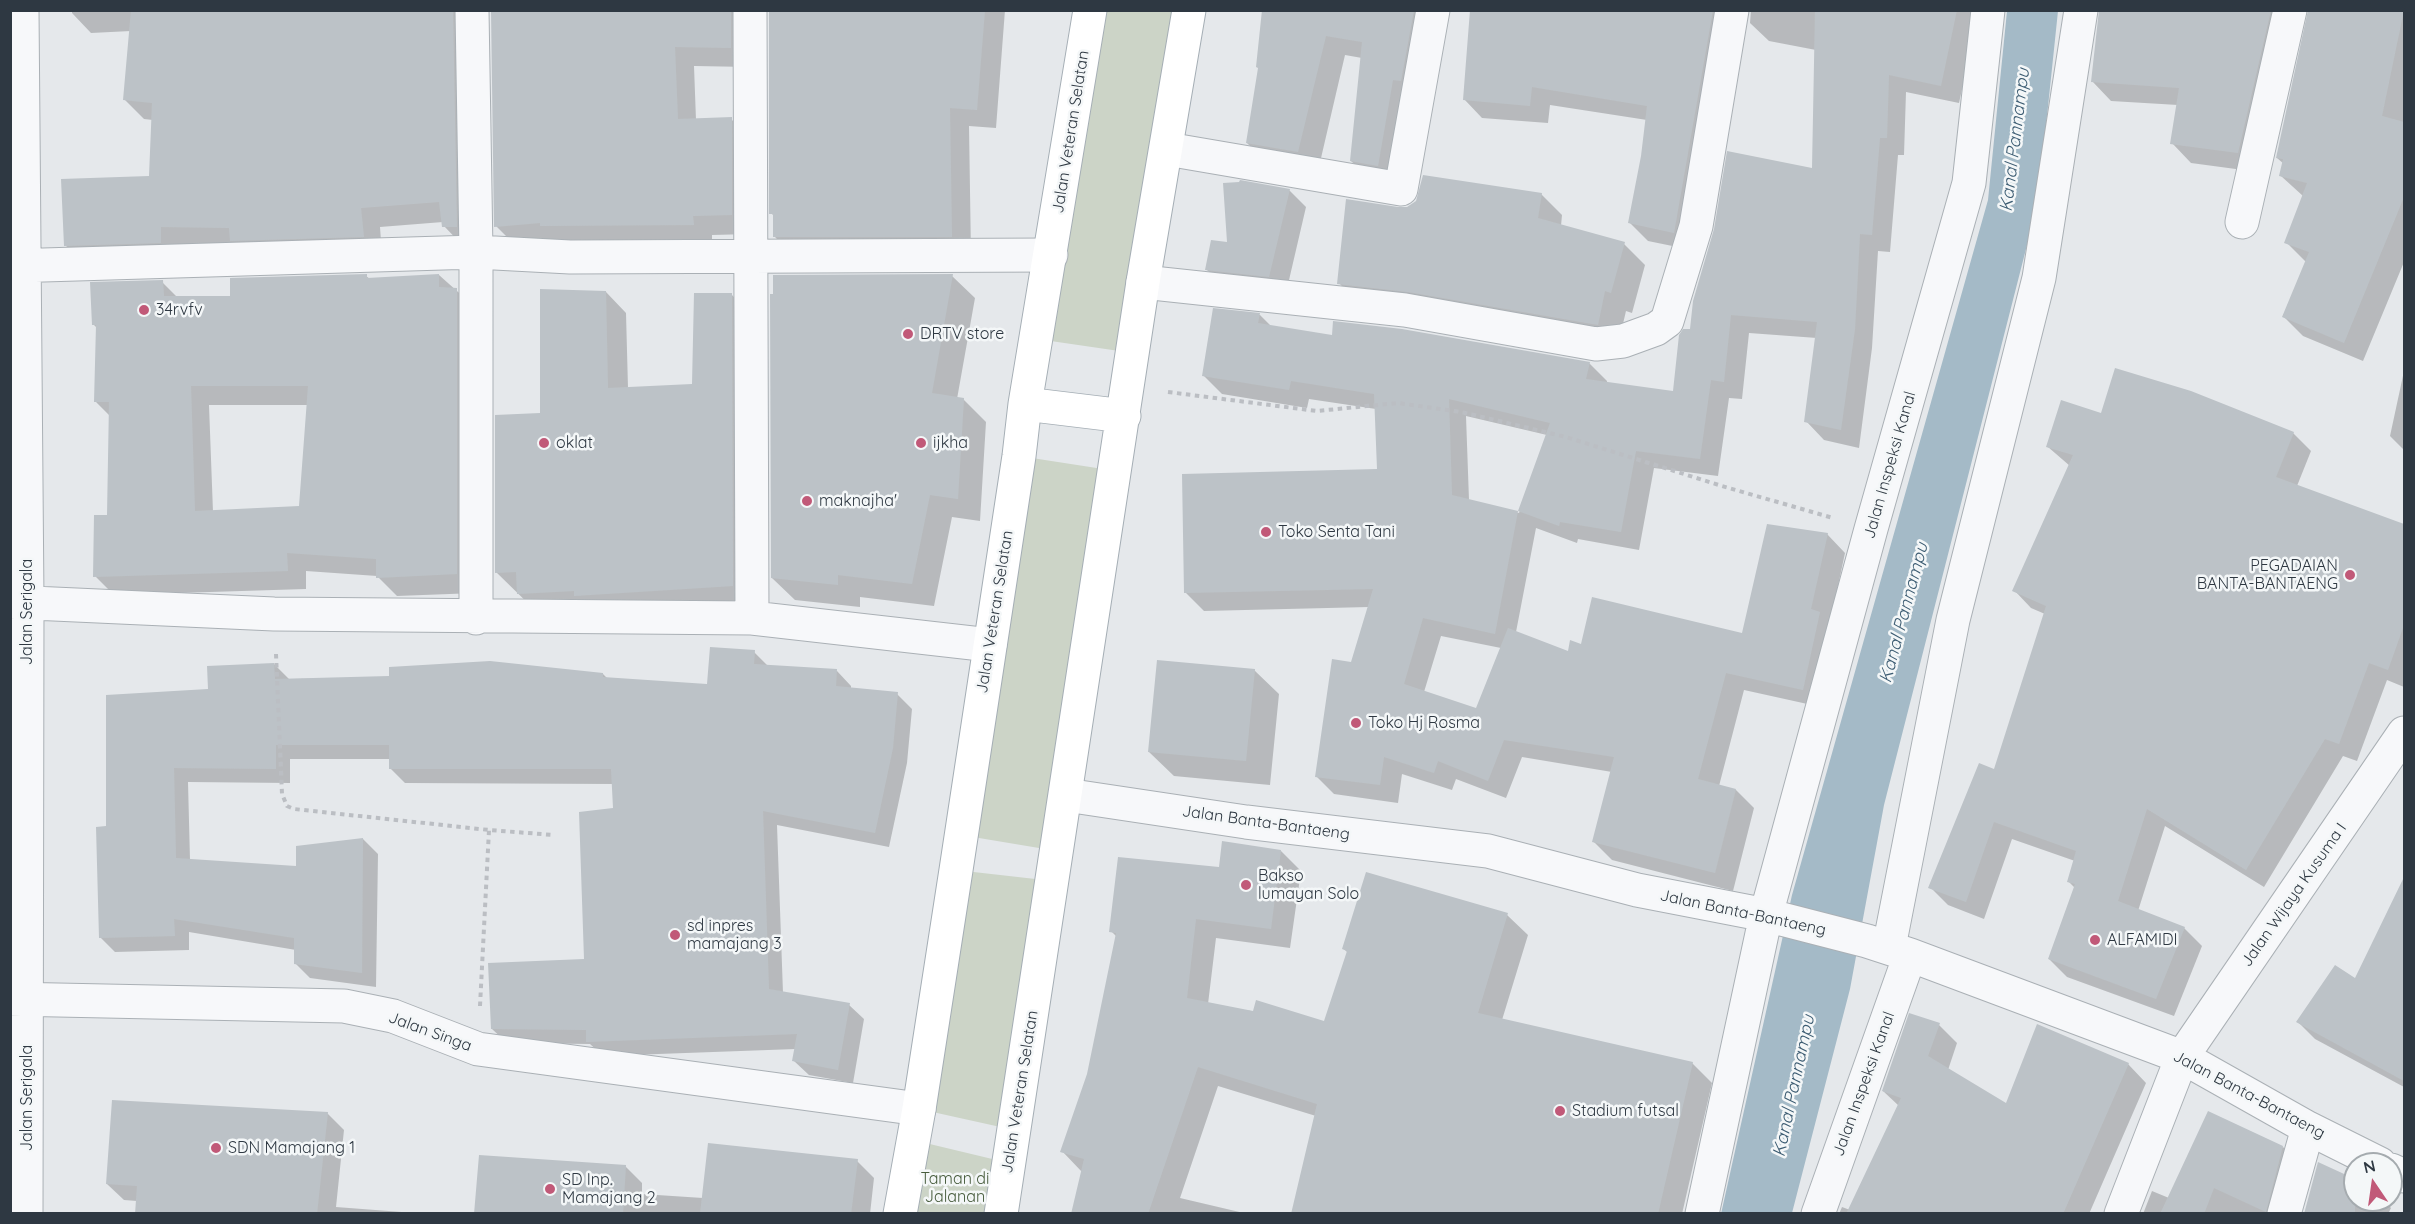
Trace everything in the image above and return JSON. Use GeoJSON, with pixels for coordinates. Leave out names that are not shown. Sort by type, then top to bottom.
{"type":"FeatureCollection","features":[{"type":"Feature","properties":{"kind":"main road","name":"Jalan Veteran Selatan"},"geometry":{"type":"LineString","coordinates":[[900,1214],[919,1109],[1025,404],[1090,10]]}},
{"type":"Feature","properties":{"kind":"main road","name":"Jalan Veteran Selatan"},"geometry":{"type":"LineString","coordinates":[[1001,1214],[1143,282],[1189,10]]}},
{"type":"Feature","properties":{"kind":"main road"},"geometry":{"type":"LineString","coordinates":[[1025,404],[1126,402]]}},
{"type":"Feature","properties":{"kind":"street","name":"Jalan Serigala"},"geometry":{"type":"LineString","coordinates":[[22,10],[17,266],[19,998],[26,1214]]}},
{"type":"Feature","properties":{"kind":"street"},"geometry":{"type":"LineString","coordinates":[[472,10],[476,252],[476,618]]}},
{"type":"Feature","properties":{"kind":"street"},"geometry":{"type":"LineString","coordinates":[[750,10],[752,618]]}},
{"type":"Feature","properties":{"kind":"street"},"geometry":{"type":"LineString","coordinates":[[1167,149],[1401,189],[1433,10]]}},
{"type":"Feature","properties":{"kind":"street"},"geometry":{"type":"LineString","coordinates":[[1143,282],[1405,310],[1596,344],[1623,341],[1656,329],[1667,321],[1696,226],[1732,10]]}},
{"type":"Feature","properties":{"kind":"street","name":"Jalan Inspeksi Kanal"},"geometry":{"type":"LineString","coordinates":[[1702,1214],[1871,529],[1970,183],[1988,10]]}},
{"type":"Feature","properties":{"kind":"street","name":"Jalan Inspeksi Kanal"},"geometry":{"type":"LineString","coordinates":[[1818,1214],[1888,948],[1953,620],[2039,278],[2081,10]]}},
{"type":"Feature","properties":{"kind":"street"},"geometry":{"type":"LineString","coordinates":[[2242,222],[2290,10]]}},
{"type":"Feature","properties":{"kind":"street"},"geometry":{"type":"LineString","coordinates":[[17,266],[476,252],[570,257],[1051,255]]}},
{"type":"Feature","properties":{"kind":"street"},"geometry":{"type":"LineString","coordinates":[[19,602],[274,614],[476,618],[752,618],[990,645]]}},
{"type":"Feature","properties":{"kind":"street","name":"Jalan Wijaya Kusuma I"},"geometry":{"type":"LineString","coordinates":[[2121,1214],[2182,1057],[2396,766],[2404,733]]}},
{"type":"Feature","properties":{"kind":"street","name":"Jalan Banta-Bantaeng"},"geometry":{"type":"LineString","coordinates":[[1066,795],[1246,822],[1488,851],[1637,890],[1774,917],[1888,948],[2182,1057],[2308,1128],[2356,1152]]}},
{"type":"Feature","properties":{"kind":"street","name":"Jalan Singa"},"geometry":{"type":"LineString","coordinates":[[19,998],[344,1006],[393,1016],[478,1049],[919,1109]]}},
{"type":"Feature","properties":{"kind":"street"},"geometry":{"type":"LineString","coordinates":[[2284,1214],[2308,1128]]}},
{"type":"Feature","properties":{"kind":"path"},"geometry":{"type":"LineString","coordinates":[[1126,402],[1317,411],[1398,403],[1461,412],[1566,436],[1722,486],[1871,529]]}},
{"type":"Feature","properties":{"kind":"path"},"geometry":{"type":"LineString","coordinates":[[274,614],[282,794],[287,806],[294,809],[554,835]]}},
{"type":"Feature","properties":{"kind":"path"},"geometry":{"type":"LineString","coordinates":[[478,1049],[489,830]]}},
{"type":"Feature","properties":{"kind":"green space"},"geometry":{"type":"Polygon","coordinates":[[[1090,11],[1189,11],[1133,353],[1037,339],[1090,11]]]}},
{"type":"Feature","properties":{"kind":"green space"},"geometry":{"type":"Polygon","coordinates":[[[1019,456],[1116,471],[1057,851],[961,835],[1019,456]]]}},
{"type":"Feature","properties":{"kind":"green space"},"geometry":{"type":"Polygon","coordinates":[[[956,870],[1053,881],[1014,1130],[919,1109],[956,870]]]}},
{"type":"Feature","properties":{"kind":"green space","name":"Taman di Jalanan"},"geometry":{"type":"Polygon","coordinates":[[[913,1140],[1009,1163],[1001,1213],[900,1214],[913,1140]]]}},
{"type":"Feature","properties":{"kind":"water","name":"Kanal Pannampu"},"geometry":{"type":"Polygon","coordinates":[[[2007,11],[2058,11],[2038,202],[1884,805],[1850,989],[1792,1213],[1721,1214],[1792,895],[1988,200],[2007,11]]]}},
{"type":"Feature","properties":{"kind":"building"},"geometry":{"type":"Polygon","coordinates":[[[131,10],[453,10],[457,227],[442,227],[439,202],[361,208],[364,237],[230,241],[229,228],[161,227],[161,243],[64,246],[61,179],[149,176],[152,103],[123,100],[131,10]]]}},
{"type":"Feature","properties":{"kind":"building"},"geometry":{"type":"Polygon","coordinates":[[[491,10],[731,10],[731,48],[675,47],[678,119],[732,117],[732,215],[693,216],[694,225],[540,226],[540,223],[494,227],[491,10]]]}},
{"type":"Feature","properties":{"kind":"building"},"geometry":{"type":"Polygon","coordinates":[[[769,10],[985,10],[977,110],[950,108],[952,237],[773,237],[773,214],[769,214],[769,10]]]}},
{"type":"Feature","properties":{"kind":"building"},"geometry":{"type":"Polygon","coordinates":[[[1262,10],[1414,10],[1401,81],[1393,80],[1378,166],[1350,161],[1362,42],[1326,36],[1298,152],[1246,143],[1258,68],[1256,67],[1262,10]]]}},
{"type":"Feature","properties":{"kind":"building"},"geometry":{"type":"Polygon","coordinates":[[[1470,10],[1713,10],[1674,233],[1628,223],[1641,156],[1647,106],[1532,87],[1530,106],[1463,100],[1470,10]]]}},
{"type":"Feature","properties":{"kind":"building"},"geometry":{"type":"Polygon","coordinates":[[[1815,10],[1957,10],[1941,86],[1889,75],[1887,138],[1880,138],[1872,235],[1860,234],[1855,329],[1841,430],[1804,422],[1817,322],[1731,315],[1724,382],[1711,380],[1700,459],[1636,451],[1621,532],[1560,522],[1559,526],[1518,511],[1495,634],[1423,618],[1404,684],[1476,708],[1508,628],[1568,651],[1570,640],[1581,644],[1592,597],[1742,633],[1767,524],[1828,533],[1811,609],[1820,612],[1803,690],[1726,673],[1698,779],[1736,789],[1715,873],[1592,842],[1614,757],[1504,740],[1488,781],[1438,761],[1434,773],[1384,757],[1380,785],[1315,777],[1332,659],[1351,662],[1373,589],[1184,593],[1182,474],[1377,469],[1374,394],[1291,381],[1289,390],[1202,376],[1213,308],[1260,313],[1258,323],[1332,335],[1333,321],[1402,329],[1590,362],[1586,379],[1673,391],[1679,335],[1683,329],[1690,329],[1693,301],[1714,229],[1727,151],[1812,168],[1815,10]],[[1449,399],[1452,495],[1518,511],[1550,423],[1449,399]]]}},
{"type":"Feature","properties":{"kind":"building"},"geometry":{"type":"Polygon","coordinates":[[[2099,10],[2271,10],[2238,153],[2170,144],[2179,88],[2091,82],[2099,10]]]}},
{"type":"Feature","properties":{"kind":"building"},"geometry":{"type":"Polygon","coordinates":[[[2308,10],[2404,10],[2382,116],[2404,122],[2404,197],[2344,343],[2282,317],[2309,252],[2284,243],[2307,183],[2279,176],[2283,159],[2276,158],[2308,10]]]}},
{"type":"Feature","properties":{"kind":"building"},"geometry":{"type":"Polygon","coordinates":[[[1423,175],[1542,193],[1538,218],[1625,242],[1611,293],[1605,291],[1598,325],[1408,292],[1337,284],[1346,199],[1407,207],[1416,201],[1423,175]]]}},
{"type":"Feature","properties":{"kind":"building"},"geometry":{"type":"Polygon","coordinates":[[[1240,180],[1290,189],[1269,277],[1205,270],[1211,240],[1227,242],[1223,183],[1240,180]]]}},
{"type":"Feature","properties":{"kind":"building"},"geometry":{"type":"Polygon","coordinates":[[[367,274],[367,278],[439,274],[439,287],[457,288],[457,574],[376,578],[376,559],[287,553],[288,571],[93,577],[94,515],[107,515],[109,402],[94,402],[96,325],[92,325],[90,282],[163,280],[164,296],[230,296],[230,278],[367,274]],[[191,386],[195,511],[299,506],[308,386],[191,386]]]}},
{"type":"Feature","properties":{"kind":"building"},"geometry":{"type":"Polygon","coordinates":[[[953,274],[932,393],[964,398],[958,499],[930,495],[912,584],[838,575],[838,585],[771,578],[770,294],[773,294],[773,275],[953,274]]]}},
{"type":"Feature","properties":{"kind":"building"},"geometry":{"type":"Polygon","coordinates":[[[540,289],[606,291],[608,388],[692,384],[694,293],[732,293],[733,586],[574,596],[574,591],[517,594],[516,572],[495,573],[495,415],[540,413],[540,289]]]}},
{"type":"Feature","properties":{"kind":"building"},"geometry":{"type":"Polygon","coordinates":[[[2115,368],[2191,391],[2294,432],[2276,477],[2404,524],[2404,625],[2388,670],[2369,663],[2339,744],[2325,739],[2246,870],[2147,809],[2118,901],[2185,927],[2156,999],[2048,959],[2075,884],[2067,882],[2076,851],[1994,822],[1966,902],[1928,888],[1979,763],[1994,769],[2046,606],[2012,591],[2073,455],[2046,447],[2061,400],[2101,413],[2115,368]]]}},
{"type":"Feature","properties":{"kind":"building"},"geometry":{"type":"Polygon","coordinates":[[[710,647],[755,650],[754,664],[837,669],[836,686],[898,692],[893,748],[875,833],[763,811],[769,989],[850,1003],[838,1070],[792,1061],[797,1034],[586,1042],[586,1030],[491,1029],[488,963],[584,959],[579,812],[613,808],[611,769],[389,769],[389,745],[276,745],[276,769],[174,768],[176,858],[296,866],[296,846],[363,838],[362,973],[294,964],[294,938],[174,919],[175,936],[99,938],[96,827],[106,826],[106,695],[208,689],[207,666],[274,663],[275,679],[389,676],[389,667],[490,661],[603,673],[603,677],[707,684],[710,647]]]}},
{"type":"Feature","properties":{"kind":"building"},"geometry":{"type":"Polygon","coordinates":[[[1157,660],[1255,669],[1246,761],[1148,752],[1157,660]]]}},
{"type":"Feature","properties":{"kind":"building"},"geometry":{"type":"Polygon","coordinates":[[[1222,841],[1281,850],[1271,929],[1196,919],[1187,998],[1253,1011],[1256,1000],[1324,1021],[1347,951],[1342,949],[1366,872],[1508,913],[1478,1013],[1693,1062],[1658,1214],[1291,1214],[1317,1104],[1198,1067],[1148,1214],[1071,1214],[1084,1159],[1060,1152],[1087,1074],[1116,933],[1109,932],[1118,857],[1219,867],[1222,841]]]}},
{"type":"Feature","properties":{"kind":"building"},"geometry":{"type":"Polygon","coordinates":[[[2404,877],[2404,1081],[2296,1022],[2335,965],[2355,978],[2404,877]]]}},
{"type":"Feature","properties":{"kind":"building"},"geometry":{"type":"Polygon","coordinates":[[[1909,1013],[1940,1023],[1928,1056],[2006,1103],[2037,1024],[2129,1063],[2063,1214],[1846,1214],[1901,1098],[1882,1091],[1909,1013]]]}},
{"type":"Feature","properties":{"kind":"building","name":"SDN Mamajang 1"},"geometry":{"type":"Polygon","coordinates":[[[112,1100],[328,1112],[317,1214],[135,1214],[137,1186],[106,1184],[112,1100]]]}},
{"type":"Feature","properties":{"kind":"building"},"geometry":{"type":"Polygon","coordinates":[[[2208,1111],[2283,1146],[2266,1212],[2214,1188],[2204,1214],[2160,1214],[2208,1111]]]}},
{"type":"Feature","properties":{"kind":"building"},"geometry":{"type":"Polygon","coordinates":[[[708,1143],[858,1159],[851,1214],[700,1214],[708,1143]]]}},
{"type":"Feature","properties":{"kind":"building","name":"SD Inp. Mamajang 2"},"geometry":{"type":"Polygon","coordinates":[[[479,1155],[626,1165],[623,1214],[474,1214],[479,1155]]]}},
{"type":"Feature","properties":{"kind":"building"},"geometry":{"type":"Polygon","coordinates":[[[2318,1162],[2343,1173],[2343,1212],[2355,1212],[2355,1214],[2304,1214],[2318,1162]]]}},
{"type":"Feature","properties":{"kind":"place","name":"34rvfv"},"geometry":{"type":"Point","coordinates":[144,310]}},
{"type":"Feature","properties":{"kind":"place","name":"DRTV store"},"geometry":{"type":"Point","coordinates":[908,334]}},
{"type":"Feature","properties":{"kind":"place","name":"oklat"},"geometry":{"type":"Point","coordinates":[544,443]}},
{"type":"Feature","properties":{"kind":"place","name":"ijkha"},"geometry":{"type":"Point","coordinates":[921,443]}},
{"type":"Feature","properties":{"kind":"place","name":"maknajha'"},"geometry":{"type":"Point","coordinates":[807,501]}},
{"type":"Feature","properties":{"kind":"place","name":"Toko Senta Tani"},"geometry":{"type":"Point","coordinates":[1266,532]}},
{"type":"Feature","properties":{"kind":"place","name":"PEGADAIAN BANTA-BANTAENG"},"geometry":{"type":"Point","coordinates":[2350,575]}},
{"type":"Feature","properties":{"kind":"place","name":"Toko Hj Rosma"},"geometry":{"type":"Point","coordinates":[1356,723]}},
{"type":"Feature","properties":{"kind":"place","name":"Bakso lumayan Solo"},"geometry":{"type":"Point","coordinates":[1246,885]}},
{"type":"Feature","properties":{"kind":"place","name":"sd inpres mamajang 3"},"geometry":{"type":"Point","coordinates":[675,935]}},
{"type":"Feature","properties":{"kind":"place","name":"ALFAMIDI"},"geometry":{"type":"Point","coordinates":[2095,940]}},
{"type":"Feature","properties":{"kind":"place","name":"Stadium futsal"},"geometry":{"type":"Point","coordinates":[1560,1111]}},
{"type":"Feature","properties":{"kind":"place","name":"SDN Mamajang 1"},"geometry":{"type":"Point","coordinates":[216,1148]}},
{"type":"Feature","properties":{"kind":"place","name":"SD Inp. Mamajang 2"},"geometry":{"type":"Point","coordinates":[550,1189]}}]}
